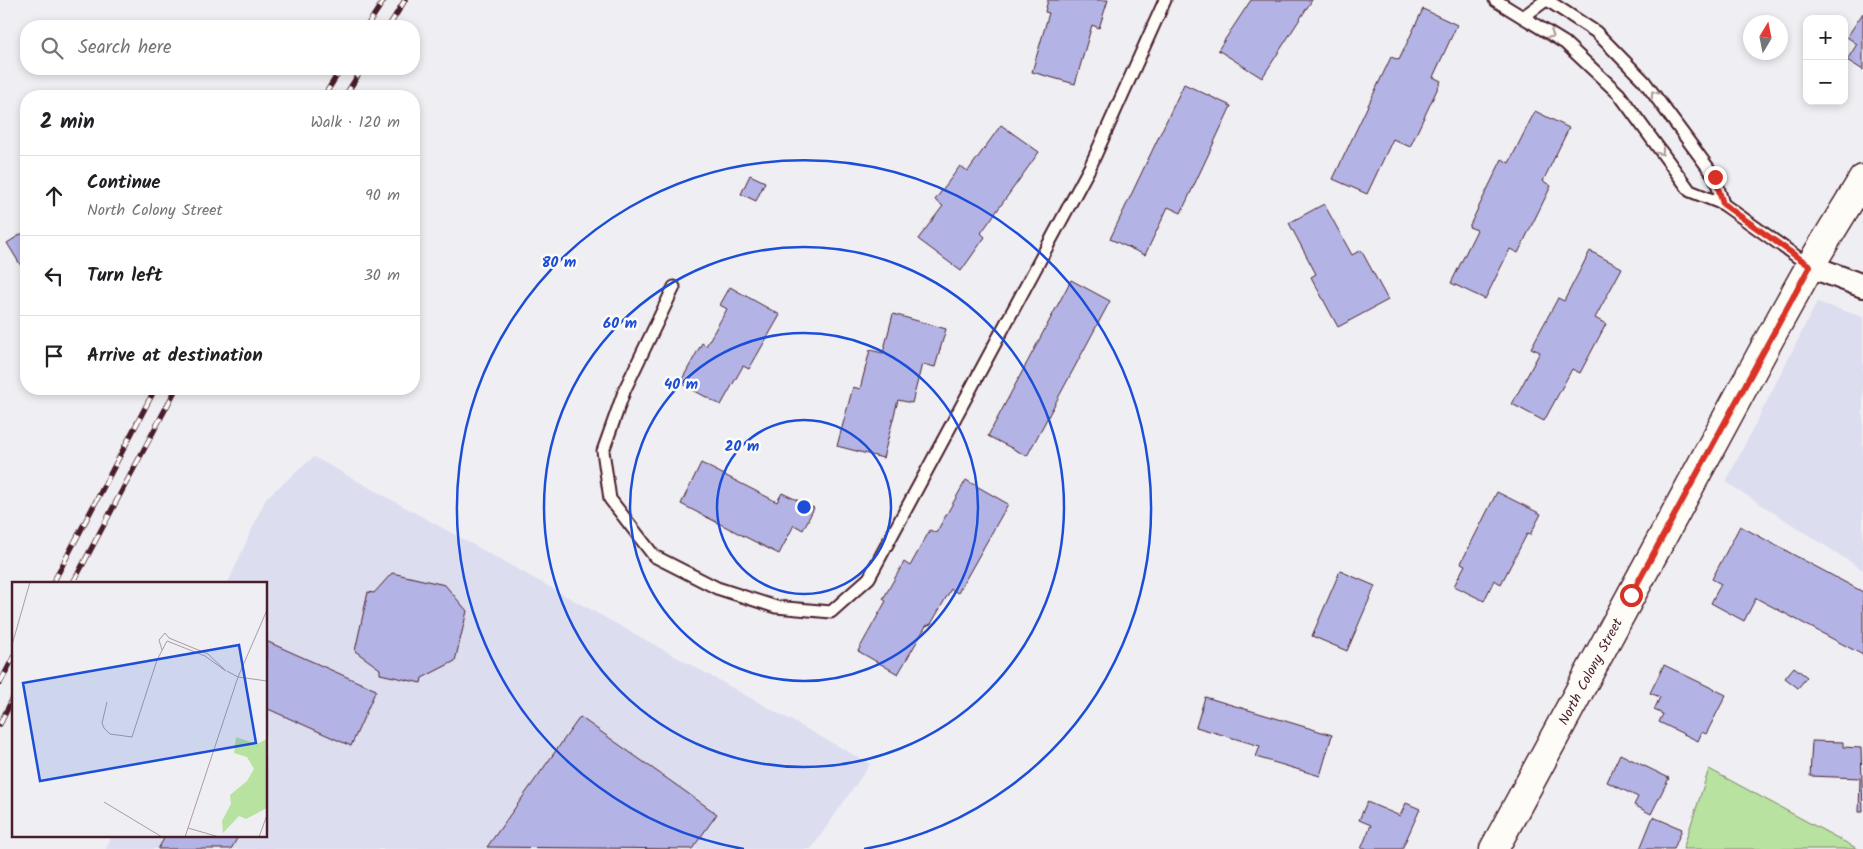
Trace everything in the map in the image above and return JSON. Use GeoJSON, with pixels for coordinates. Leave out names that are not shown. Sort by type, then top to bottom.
{"type":"FeatureCollection","features":[{"type":"Feature","properties":{"kind":"main road","name":"North Colony Street"},"geometry":{"type":"LineString","coordinates":[[1494,849],[1810,266],[1863,179]]}},
{"type":"Feature","properties":{"kind":"street"},"geometry":{"type":"LineString","coordinates":[[1810,266],[1863,286]]}},
{"type":"Feature","properties":{"kind":"lane"},"geometry":{"type":"LineString","coordinates":[[674,287],[625,389],[603,451],[610,500],[654,556],[717,588],[776,607],[831,612],[869,578],[1090,167],[1165,0]]}},
{"type":"Feature","properties":{"kind":"lane"},"geometry":{"type":"LineString","coordinates":[[1495,0],[1565,43],[1619,94],[1690,191],[1723,204],[1810,266]]}},
{"type":"Feature","properties":{"kind":"lane"},"geometry":{"type":"LineString","coordinates":[[1523,17],[1547,0],[1596,32],[1644,81],[1715,177],[1723,204]]}},
{"type":"Feature","properties":{"kind":"shaded area"},"geometry":{"type":"Polygon","coordinates":[[[1817,302],[1863,317],[1863,570],[1726,482],[1817,302]]]}},
{"type":"Feature","properties":{"kind":"shaded area"},"geometry":{"type":"Polygon","coordinates":[[[314,457],[870,764],[811,849],[106,849],[112,836],[268,836],[268,582],[228,582],[266,498],[314,457]]]}},
{"type":"Feature","properties":{"kind":"green space"},"geometry":{"type":"Polygon","coordinates":[[[1709,769],[1858,849],[1683,849],[1709,769]]]}},
{"type":"Feature","properties":{"kind":"building"},"geometry":{"type":"Polygon","coordinates":[[[1048,0],[1108,0],[1099,28],[1092,25],[1075,84],[1032,72],[1049,13],[1045,12],[1048,0]]]}},
{"type":"Feature","properties":{"kind":"building"},"geometry":{"type":"Polygon","coordinates":[[[1251,0],[1312,0],[1262,78],[1218,50],[1251,0]]]}},
{"type":"Feature","properties":{"kind":"building"},"geometry":{"type":"Polygon","coordinates":[[[1423,9],[1457,25],[1433,77],[1441,81],[1410,147],[1393,139],[1367,194],[1333,179],[1391,57],[1399,60],[1423,9]]]}},
{"type":"Feature","properties":{"kind":"building"},"geometry":{"type":"Polygon","coordinates":[[[1863,13],[1863,70],[1848,61],[1857,44],[1848,38],[1863,13]]]}},
{"type":"Feature","properties":{"kind":"building"},"geometry":{"type":"Polygon","coordinates":[[[1184,84],[1231,106],[1181,213],[1168,207],[1145,255],[1110,239],[1184,84]]]}},
{"type":"Feature","properties":{"kind":"building"},"geometry":{"type":"Polygon","coordinates":[[[1535,111],[1569,128],[1543,181],[1551,186],[1518,253],[1510,249],[1485,299],[1451,283],[1477,230],[1469,227],[1502,159],[1509,163],[1535,111]]]}},
{"type":"Feature","properties":{"kind":"building"},"geometry":{"type":"Polygon","coordinates":[[[1001,125],[1039,152],[981,233],[985,237],[961,271],[918,239],[943,206],[935,200],[960,166],[968,171],[1001,125]]]}},
{"type":"Feature","properties":{"kind":"building"},"geometry":{"type":"Polygon","coordinates":[[[750,175],[765,182],[756,201],[741,194],[750,175]]]}},
{"type":"Feature","properties":{"kind":"building"},"geometry":{"type":"Polygon","coordinates":[[[1324,204],[1352,255],[1361,250],[1388,300],[1338,327],[1311,277],[1316,274],[1289,223],[1324,204]]]}},
{"type":"Feature","properties":{"kind":"building"},"geometry":{"type":"Polygon","coordinates":[[[20,235],[20,264],[7,243],[20,235]]]}},
{"type":"Feature","properties":{"kind":"building"},"geometry":{"type":"Polygon","coordinates":[[[1590,251],[1622,268],[1595,318],[1606,324],[1580,373],[1572,369],[1544,421],[1512,404],[1540,352],[1531,348],[1558,298],[1564,301],[1590,251]]]}},
{"type":"Feature","properties":{"kind":"building"},"geometry":{"type":"Polygon","coordinates":[[[1071,280],[1110,301],[1027,456],[988,436],[1071,280]]]}},
{"type":"Feature","properties":{"kind":"building"},"geometry":{"type":"Polygon","coordinates":[[[730,287],[780,315],[749,369],[743,366],[721,405],[680,383],[702,343],[706,346],[727,309],[720,305],[730,287]]]}},
{"type":"Feature","properties":{"kind":"building"},"geometry":{"type":"Polygon","coordinates":[[[893,314],[946,329],[935,367],[922,364],[912,403],[898,400],[883,458],[837,446],[853,387],[860,389],[870,350],[883,353],[893,314]]]}},
{"type":"Feature","properties":{"kind":"building"},"geometry":{"type":"Polygon","coordinates":[[[701,463],[777,502],[782,493],[814,508],[803,530],[794,525],[779,554],[681,504],[701,463]]]}},
{"type":"Feature","properties":{"kind":"building"},"geometry":{"type":"Polygon","coordinates":[[[966,480],[1008,504],[958,593],[951,589],[931,624],[926,626],[898,674],[858,651],[886,601],[883,599],[904,562],[910,566],[930,530],[936,533],[966,480]]]}},
{"type":"Feature","properties":{"kind":"building"},"geometry":{"type":"Polygon","coordinates":[[[1497,492],[1541,514],[1530,535],[1527,534],[1501,584],[1494,580],[1484,601],[1454,586],[1465,565],[1461,563],[1497,492]]]}},
{"type":"Feature","properties":{"kind":"building"},"geometry":{"type":"Polygon","coordinates":[[[1740,526],[1863,592],[1863,655],[1756,598],[1744,621],[1711,603],[1721,584],[1712,579],[1740,526]]]}},
{"type":"Feature","properties":{"kind":"building"},"geometry":{"type":"Polygon","coordinates":[[[1340,571],[1375,586],[1347,651],[1312,636],[1340,571]]]}},
{"type":"Feature","properties":{"kind":"building"},"geometry":{"type":"Polygon","coordinates":[[[392,573],[445,585],[467,611],[455,661],[422,678],[421,683],[380,674],[380,669],[355,651],[368,592],[374,593],[392,573]]]}},
{"type":"Feature","properties":{"kind":"building"},"geometry":{"type":"Polygon","coordinates":[[[268,642],[376,690],[351,746],[268,709],[268,642]]]}},
{"type":"Feature","properties":{"kind":"building"},"geometry":{"type":"Polygon","coordinates":[[[1664,665],[1726,695],[1706,734],[1702,732],[1698,741],[1659,722],[1663,714],[1654,710],[1660,697],[1650,693],[1664,665]]]}},
{"type":"Feature","properties":{"kind":"building"},"geometry":{"type":"Polygon","coordinates":[[[1794,667],[1807,677],[1798,688],[1785,678],[1794,667]]]}},
{"type":"Feature","properties":{"kind":"building"},"geometry":{"type":"Polygon","coordinates":[[[1205,697],[1332,735],[1320,776],[1256,757],[1260,746],[1196,727],[1205,697]]]}},
{"type":"Feature","properties":{"kind":"building"},"geometry":{"type":"Polygon","coordinates":[[[580,717],[717,814],[692,849],[487,847],[580,717]]]}},
{"type":"Feature","properties":{"kind":"building"},"geometry":{"type":"Polygon","coordinates":[[[1812,741],[1843,742],[1843,747],[1861,748],[1863,812],[1859,812],[1860,778],[1810,776],[1812,741]]]}},
{"type":"Feature","properties":{"kind":"building"},"geometry":{"type":"Polygon","coordinates":[[[1620,754],[1669,778],[1651,814],[1634,805],[1638,797],[1607,782],[1620,754]]]}},
{"type":"Feature","properties":{"kind":"building"},"geometry":{"type":"Polygon","coordinates":[[[1367,802],[1400,816],[1406,803],[1420,809],[1402,849],[1361,849],[1371,825],[1359,820],[1367,802]]]}},
{"type":"Feature","properties":{"kind":"building"},"geometry":{"type":"Polygon","coordinates":[[[1653,817],[1682,829],[1674,849],[1640,849],[1653,817]]]}},
{"type":"Feature","properties":{"kind":"building"},"geometry":{"type":"Polygon","coordinates":[[[165,836],[238,836],[231,849],[158,849],[165,836]]]}},
{"type":"Feature","properties":{"kind":"railway"},"geometry":{"type":"LineString","coordinates":[[371,20],[384,0]]}},
{"type":"Feature","properties":{"kind":"railway"},"geometry":{"type":"LineString","coordinates":[[393,20],[405,0]]}},
{"type":"Feature","properties":{"kind":"railway"},"geometry":{"type":"LineString","coordinates":[[328,90],[337,75]]}},
{"type":"Feature","properties":{"kind":"railway"},"geometry":{"type":"LineString","coordinates":[[349,90],[358,75]]}},
{"type":"Feature","properties":{"kind":"railway"},"geometry":{"type":"LineString","coordinates":[[54,582],[152,395]]}},
{"type":"Feature","properties":{"kind":"railway"},"geometry":{"type":"LineString","coordinates":[[74,582],[173,395]]}},
{"type":"Feature","properties":{"kind":"railway"},"geometry":{"type":"LineString","coordinates":[[0,683],[12,660]]}},
{"type":"Feature","properties":{"kind":"railway"},"geometry":{"type":"LineString","coordinates":[[0,724],[12,700]]}},
{"type":"Feature","properties":{"kind":"route"},"geometry":{"type":"LineString","coordinates":[[1631,595],[1810,266],[1723,204],[1715,177]]}}]}
